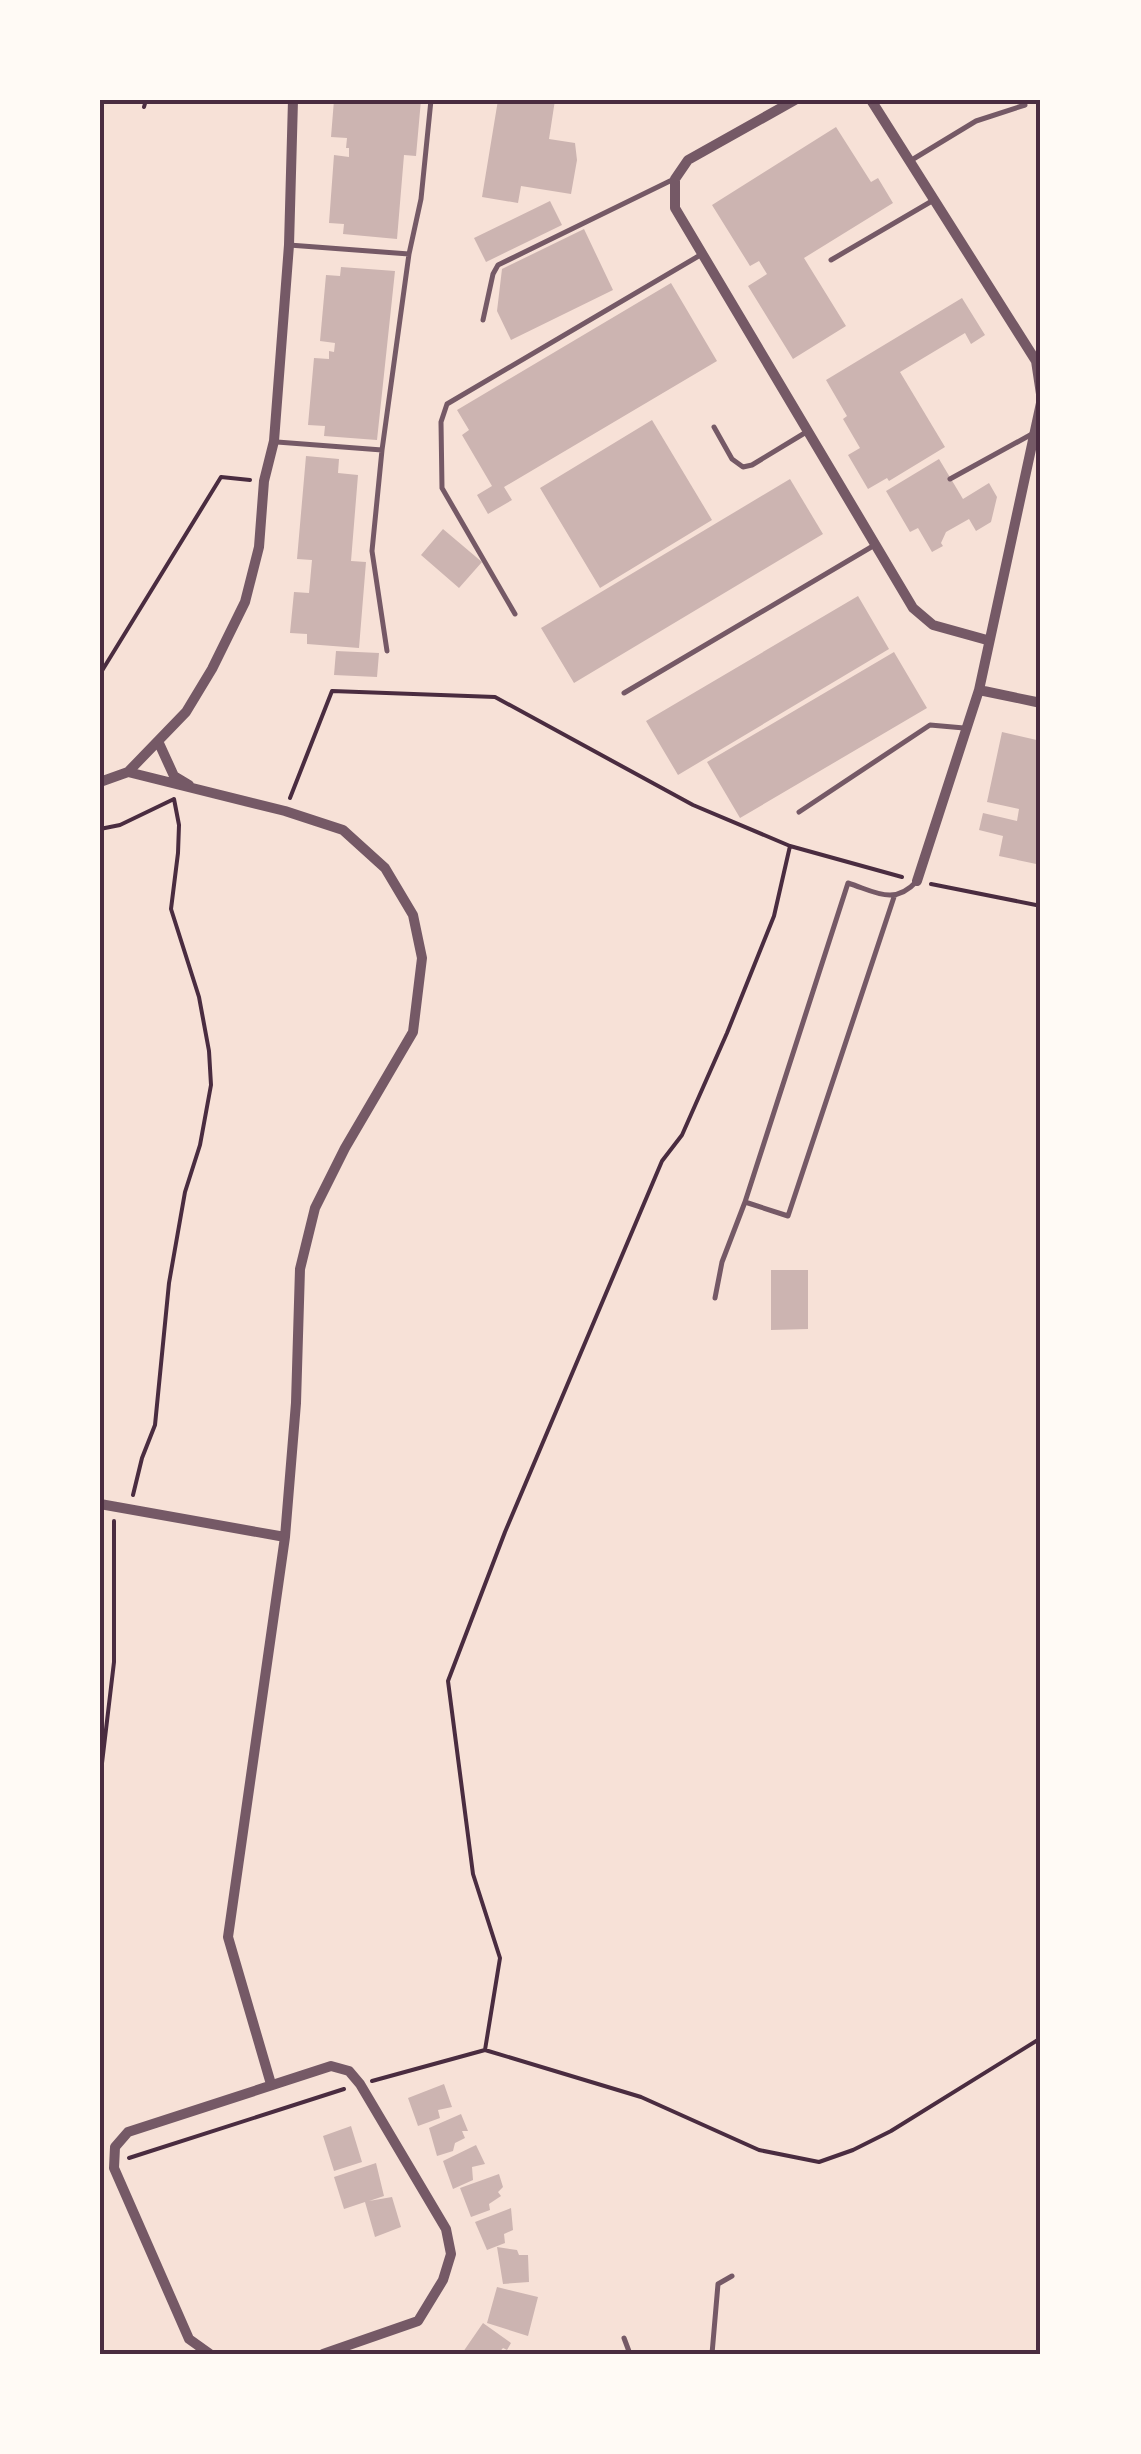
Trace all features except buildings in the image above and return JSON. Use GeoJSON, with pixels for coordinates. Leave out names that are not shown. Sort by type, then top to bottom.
{"type":"FeatureCollection","features":[{"type":"Feature","properties":{"kind":"street"},"geometry":{"type":"LineString","coordinates":[[100,782],[128,772],[194,698],[246,602],[259,546],[264,481],[274,442],[289,245],[293,100]]}},
{"type":"Feature","properties":{"kind":"street"},"geometry":{"type":"LineString","coordinates":[[795,100],[688,160],[675,179],[674,208],[913,608],[933,625],[987,640]]}},
{"type":"Feature","properties":{"kind":"street"},"geometry":{"type":"LineString","coordinates":[[871,100],[1036,361],[1041,394]]}},
{"type":"Feature","properties":{"kind":"street"},"geometry":{"type":"LineString","coordinates":[[916,881],[979,690],[1041,403]]}},
{"type":"Feature","properties":{"kind":"street"},"geometry":{"type":"LineString","coordinates":[[979,690],[1041,703]]}},
{"type":"Feature","properties":{"kind":"street"},"geometry":{"type":"LineString","coordinates":[[158,741],[174,776],[198,791]]}},
{"type":"Feature","properties":{"kind":"street"},"geometry":{"type":"LineString","coordinates":[[128,772],[285,811],[343,830],[385,868],[413,915],[422,958],[412,1032],[315,1208],[300,1270],[296,1403],[285,1538],[228,1937],[271,2084]]}},
{"type":"Feature","properties":{"kind":"street"},"geometry":{"type":"LineString","coordinates":[[100,1504],[285,1538]]}},
{"type":"Feature","properties":{"kind":"street"},"geometry":{"type":"LineString","coordinates":[[210,2354],[189,2339],[114,2168],[115,2147],[128,2132],[331,2066],[349,2071],[360,2084],[446,2229],[451,2254],[443,2280],[418,2322],[323,2354]]}},
{"type":"Feature","properties":{"kind":"lane"},"geometry":{"type":"LineString","coordinates":[[387,650],[372,552],[382,450],[421,199],[431,100]]}},
{"type":"Feature","properties":{"kind":"lane"},"geometry":{"type":"LineString","coordinates":[[910,160],[976,121],[1025,105]]}},
{"type":"Feature","properties":{"kind":"lane"},"geometry":{"type":"LineString","coordinates":[[484,320],[492,274],[498,265],[675,179]]}},
{"type":"Feature","properties":{"kind":"lane"},"geometry":{"type":"LineString","coordinates":[[831,260],[934,200]]}},
{"type":"Feature","properties":{"kind":"lane"},"geometry":{"type":"LineString","coordinates":[[289,245],[410,254]]}},
{"type":"Feature","properties":{"kind":"lane"},"geometry":{"type":"LineString","coordinates":[[514,614],[442,488],[441,422],[448,404],[702,254]]}},
{"type":"Feature","properties":{"kind":"lane"},"geometry":{"type":"LineString","coordinates":[[714,427],[732,459],[743,467],[808,431]]}},
{"type":"Feature","properties":{"kind":"lane"},"geometry":{"type":"LineString","coordinates":[[950,479],[1034,433]]}},
{"type":"Feature","properties":{"kind":"lane"},"geometry":{"type":"LineString","coordinates":[[274,442],[382,450]]}},
{"type":"Feature","properties":{"kind":"lane"},"geometry":{"type":"LineString","coordinates":[[1027,463],[1041,466]]}},
{"type":"Feature","properties":{"kind":"lane"},"geometry":{"type":"LineString","coordinates":[[624,692],[876,544]]}},
{"type":"Feature","properties":{"kind":"lane"},"geometry":{"type":"LineString","coordinates":[[799,812],[930,726],[966,728]]}},
{"type":"Feature","properties":{"kind":"lane"},"geometry":{"type":"LineString","coordinates":[[715,1298],[722,1262],[848,883],[894,897],[906,892],[916,881]]}},
{"type":"Feature","properties":{"kind":"lane"},"geometry":{"type":"LineString","coordinates":[[745,1202],[788,1216],[894,897]]}},
{"type":"Feature","properties":{"kind":"lane"},"geometry":{"type":"LineString","coordinates":[[712,2354],[718,2284],[732,2276]]}},
{"type":"Feature","properties":{"kind":"lane"},"geometry":{"type":"LineString","coordinates":[[624,2338],[630,2354]]}},
{"type":"Feature","properties":{"kind":"path"},"geometry":{"type":"LineString","coordinates":[[144,108],[146,100]]}},
{"type":"Feature","properties":{"kind":"path"},"geometry":{"type":"LineString","coordinates":[[100,674],[102,665],[221,477],[264,481]]}},
{"type":"Feature","properties":{"kind":"path"},"geometry":{"type":"LineString","coordinates":[[285,811],[332,690],[496,697],[693,805],[790,846],[774,916],[727,1033],[682,1135],[662,1160],[505,1532],[448,1681],[473,1874],[500,1958],[485,2050]]}},
{"type":"Feature","properties":{"kind":"path"},"geometry":{"type":"LineString","coordinates":[[130,1509],[142,1458],[155,1425],[170,1283],[185,1192],[200,1145],[210,1086],[209,1051],[198,997],[171,908],[179,825],[174,785]]}},
{"type":"Feature","properties":{"kind":"path"},"geometry":{"type":"LineString","coordinates":[[100,829],[120,825],[174,799]]}},
{"type":"Feature","properties":{"kind":"path"},"geometry":{"type":"LineString","coordinates":[[100,1780],[114,1662],[114,1506]]}},
{"type":"Feature","properties":{"kind":"path"},"geometry":{"type":"LineString","coordinates":[[114,2168],[126,2159],[360,2084],[485,2050],[641,2097],[759,2150],[819,2162],[891,2131],[1041,2038]]}}]}
